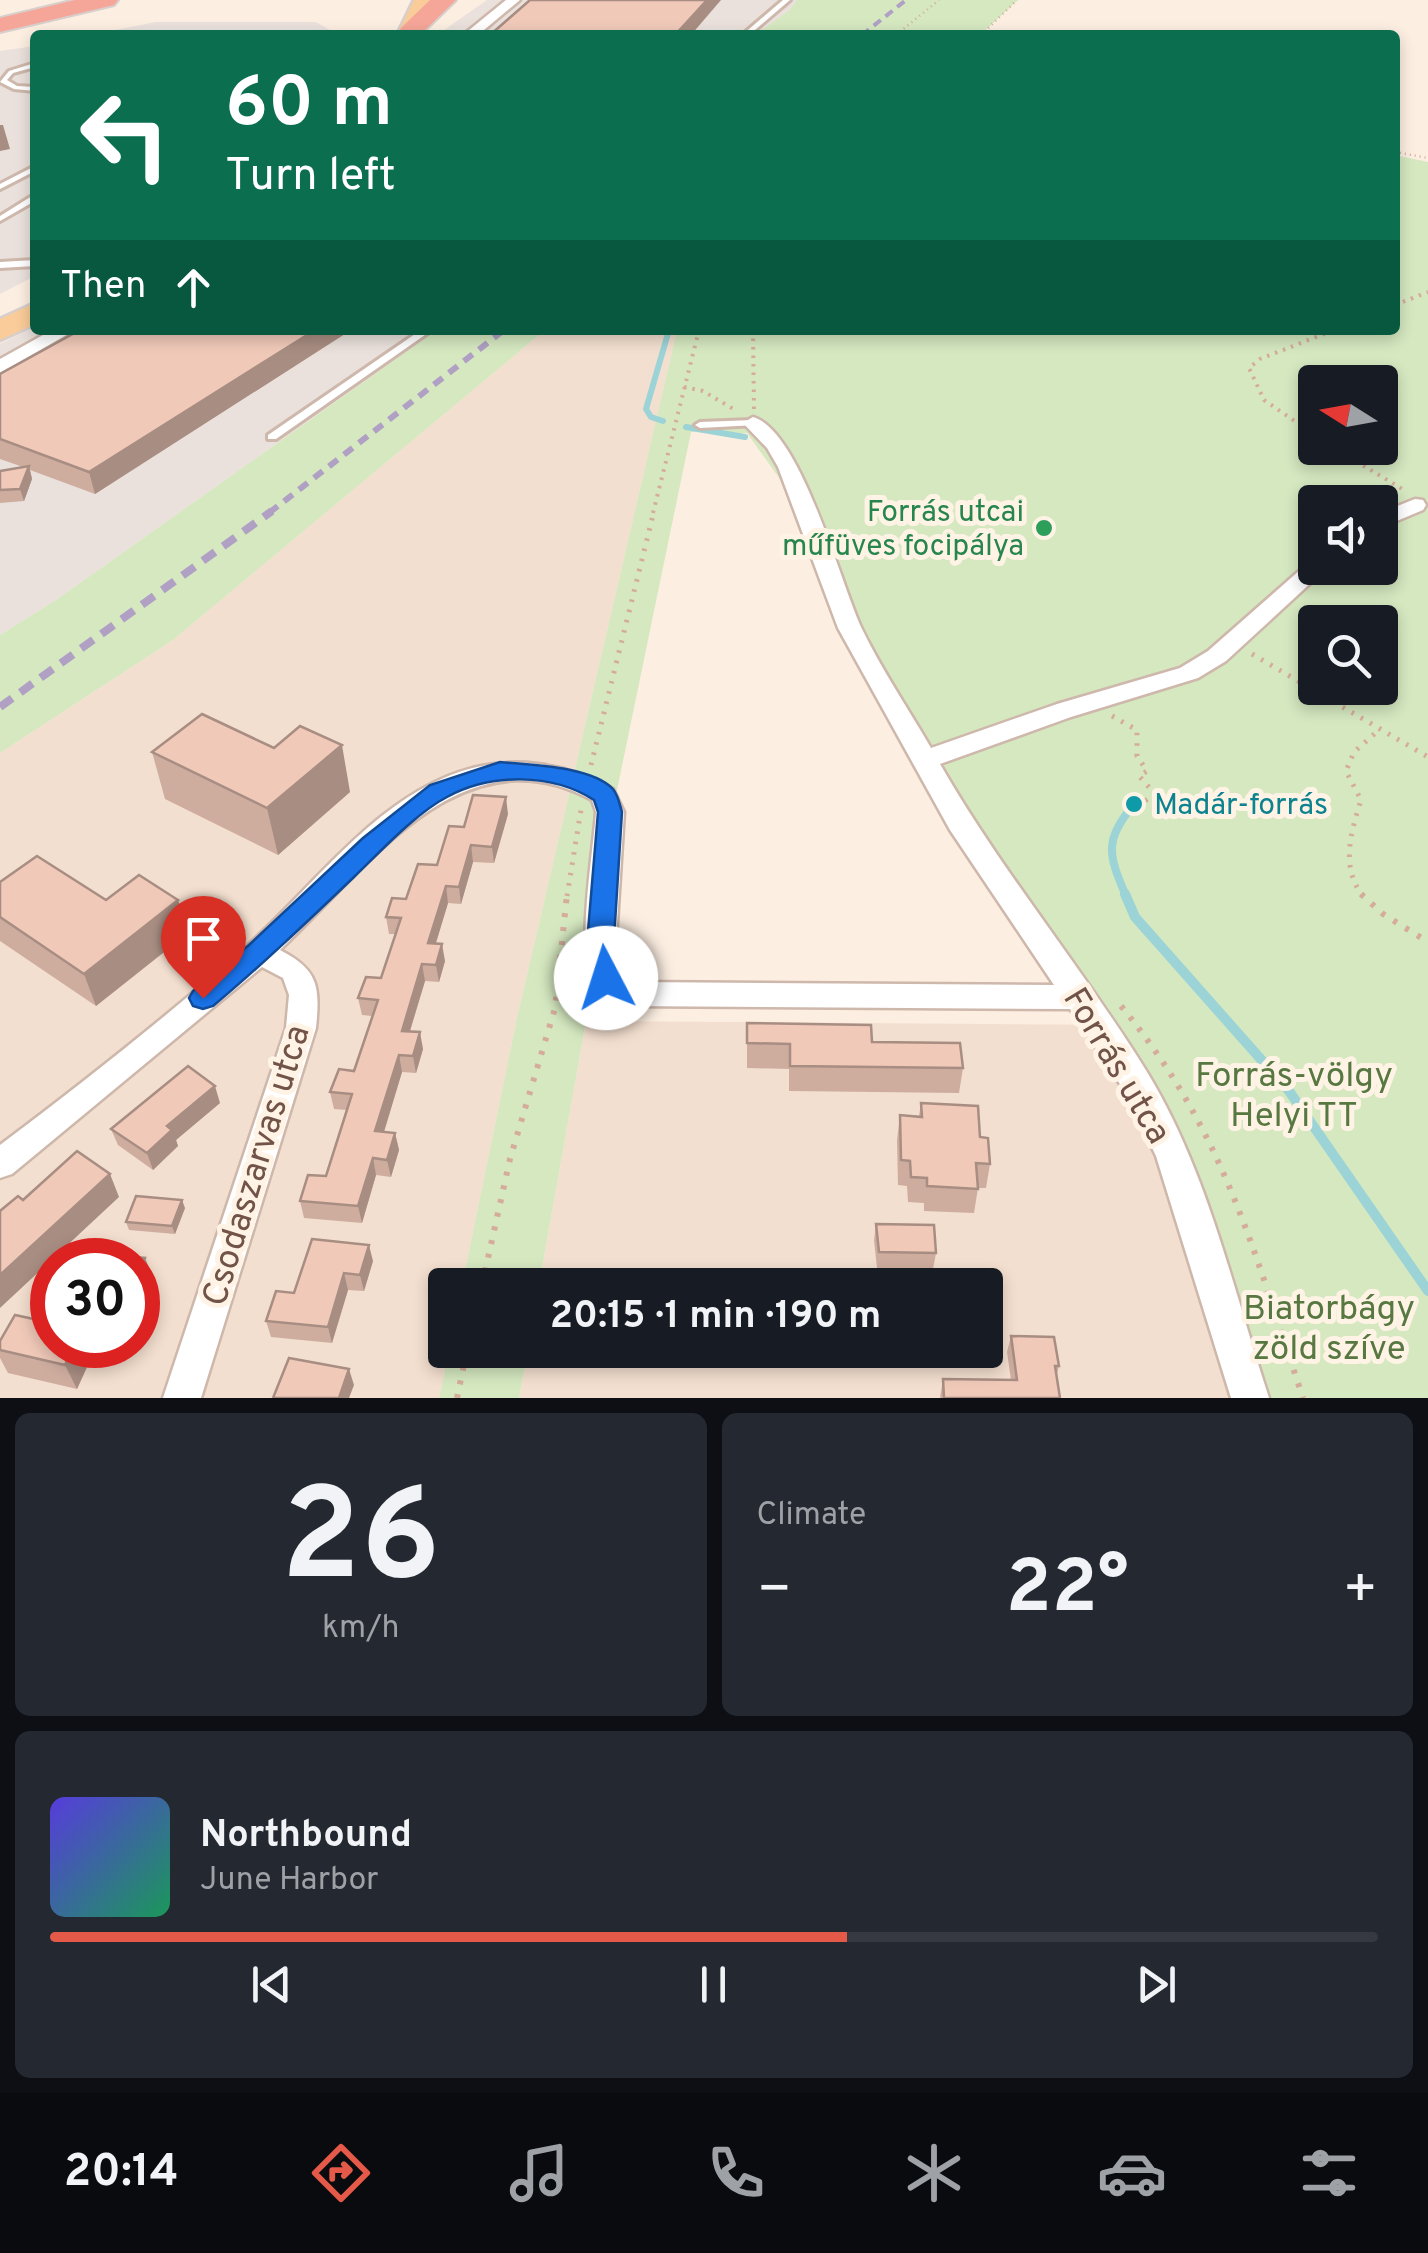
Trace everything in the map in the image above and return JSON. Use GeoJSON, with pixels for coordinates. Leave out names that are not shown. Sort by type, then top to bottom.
{"type":"FeatureCollection","features":[{"type":"Feature","properties":{"kind":"highway"},"geometry":{"type":"LineString","coordinates":[[0,14],[60,0]]}},
{"type":"Feature","properties":{"kind":"highway"},"geometry":{"type":"LineString","coordinates":[[0,24],[106,0]]}},
{"type":"Feature","properties":{"kind":"highway"},"geometry":{"type":"LineString","coordinates":[[412,30],[444,0]]}},
{"type":"Feature","properties":{"kind":"main road"},"geometry":{"type":"LineString","coordinates":[[411,30],[424,0]]}},
{"type":"Feature","properties":{"kind":"main road"},"geometry":{"type":"LineString","coordinates":[[0,331],[30,315]]}},
{"type":"Feature","properties":{"kind":"street"},"geometry":{"type":"LineString","coordinates":[[476,30],[514,0]]}},
{"type":"Feature","properties":{"kind":"street"},"geometry":{"type":"LineString","coordinates":[[0,367],[57,335]]}},
{"type":"Feature","properties":{"kind":"street","name":"Forrás utca"},"geometry":{"type":"LineString","coordinates":[[754,423],[776,445],[788,467],[850,628],[960,823],[1136,1082],[1172,1156],[1250,1398]]}},
{"type":"Feature","properties":{"kind":"street"},"geometry":{"type":"LineString","coordinates":[[927,760],[1066,710],[1189,673],[1233,641],[1298,584]]}},
{"type":"Feature","properties":{"kind":"street"},"geometry":{"type":"LineString","coordinates":[[0,1164],[259,952],[372,845],[438,791],[500,770],[587,784],[604,795],[610,812],[600,955],[606,978],[629,994],[1080,997]]}},
{"type":"Feature","properties":{"kind":"street","name":"Csodaszarvas utca"},"geometry":{"type":"LineString","coordinates":[[182,1398],[302,1028],[304,994],[295,972],[259,952]]}},
{"type":"Feature","properties":{"kind":"lane"},"geometry":{"type":"LineString","coordinates":[[751,30],[787,0]]}},
{"type":"Feature","properties":{"kind":"lane"},"geometry":{"type":"LineString","coordinates":[[30,68],[3,76],[8,86],[30,88]]}},
{"type":"Feature","properties":{"kind":"lane"},"geometry":{"type":"LineString","coordinates":[[0,187],[30,171]]}},
{"type":"Feature","properties":{"kind":"lane"},"geometry":{"type":"LineString","coordinates":[[0,218],[30,201]]}},
{"type":"Feature","properties":{"kind":"lane"},"geometry":{"type":"LineString","coordinates":[[0,265],[30,264]]}},
{"type":"Feature","properties":{"kind":"lane"},"geometry":{"type":"LineString","coordinates":[[272,437],[420,335]]}},
{"type":"Feature","properties":{"kind":"lane"},"geometry":{"type":"LineString","coordinates":[[700,425],[754,423]]}},
{"type":"Feature","properties":{"kind":"path"},"geometry":{"type":"LineString","coordinates":[[902,30],[939,0]]}},
{"type":"Feature","properties":{"kind":"path"},"geometry":{"type":"LineString","coordinates":[[986,30],[1017,0]]}},
{"type":"Feature","properties":{"kind":"path"},"geometry":{"type":"LineString","coordinates":[[1400,153],[1428,158]]}},
{"type":"Feature","properties":{"kind":"path"},"geometry":{"type":"LineString","coordinates":[[1400,303],[1428,292]]}},
{"type":"Feature","properties":{"kind":"path"},"geometry":{"type":"LineString","coordinates":[[486,1268],[510,1159],[555,1008],[570,862],[698,335]]}},
{"type":"Feature","properties":{"kind":"path"},"geometry":{"type":"LineString","coordinates":[[752,335],[747,360],[756,386],[754,423]]}},
{"type":"Feature","properties":{"kind":"path"},"geometry":{"type":"LineString","coordinates":[[1298,424],[1264,403],[1254,391],[1250,368],[1260,360],[1322,335]]}},
{"type":"Feature","properties":{"kind":"path"},"geometry":{"type":"LineString","coordinates":[[684,388],[721,400],[754,423]]}},
{"type":"Feature","properties":{"kind":"path"},"geometry":{"type":"LineString","coordinates":[[1361,465],[1417,500]]}},
{"type":"Feature","properties":{"kind":"path"},"geometry":{"type":"LineString","coordinates":[[1233,641],[1304,688],[1428,757]]}},
{"type":"Feature","properties":{"kind":"path"},"geometry":{"type":"LineString","coordinates":[[1092,705],[1138,730],[1136,756],[1147,770],[1139,776],[1154,794],[1139,805]]}},
{"type":"Feature","properties":{"kind":"path"},"geometry":{"type":"LineString","coordinates":[[1380,728],[1354,752],[1346,771],[1361,800],[1347,839],[1347,873],[1371,908],[1428,942]]}},
{"type":"Feature","properties":{"kind":"path"},"geometry":{"type":"LineString","coordinates":[[458,1398],[464,1368]]}},
{"type":"Feature","properties":{"kind":"shaded area"},"geometry":{"type":"Polygon","coordinates":[[[487,0],[841,0],[802,30],[444,30],[487,0]]]}},
{"type":"Feature","properties":{"kind":"shaded area"},"geometry":{"type":"Polygon","coordinates":[[[156,22],[316,22],[330,30],[115,30],[156,22]]]}},
{"type":"Feature","properties":{"kind":"shaded area"},"geometry":{"type":"Polygon","coordinates":[[[30,47],[30,279],[0,294],[0,51],[30,47]]]}},
{"type":"Feature","properties":{"kind":"shaded area"},"geometry":{"type":"Polygon","coordinates":[[[30,329],[30,335],[430,335],[56,600],[0,635],[0,344],[30,329]]]}},
{"type":"Feature","properties":{"kind":"shaded area"},"geometry":{"type":"Polygon","coordinates":[[[539,335],[676,335],[517,1018],[466,1268],[428,1268],[428,1368],[445,1368],[439,1398],[0,1398],[0,753],[173,640],[539,335]]]}},
{"type":"Feature","properties":{"kind":"shaded area"},"geometry":{"type":"Polygon","coordinates":[[[586,1021],[1122,1025],[1279,1398],[519,1398],[525,1368],[1003,1368],[1003,1268],[542,1268],[586,1021]]]}},
{"type":"Feature","properties":{"kind":"green space"},"geometry":{"type":"Polygon","coordinates":[[[797,0],[1018,0],[985,30],[762,30],[790,10],[797,0]]]}},
{"type":"Feature","properties":{"kind":"green space"},"geometry":{"type":"Polygon","coordinates":[[[1400,156],[1428,162],[1428,1398],[1250,1398],[1173,1156],[852,653],[780,479],[747,433],[691,432],[580,969],[586,1021],[542,1268],[466,1268],[517,1018],[676,335],[1400,335],[1400,156]]]}},
{"type":"Feature","properties":{"kind":"green space"},"geometry":{"type":"Polygon","coordinates":[[[430,335],[539,335],[173,640],[0,753],[0,635],[56,600],[430,335]]]}},
{"type":"Feature","properties":{"kind":"green space"},"geometry":{"type":"Polygon","coordinates":[[[445,1368],[525,1368],[519,1398],[439,1398],[445,1368]]]}},
{"type":"Feature","properties":{"kind":"building"},"geometry":{"type":"Polygon","coordinates":[[[530,0],[707,0],[680,30],[496,30],[530,0]]]}},
{"type":"Feature","properties":{"kind":"building"},"geometry":{"type":"Polygon","coordinates":[[[71,335],[307,335],[89,472],[0,439],[0,374],[71,335]]]}},
{"type":"Feature","properties":{"kind":"building"},"geometry":{"type":"Polygon","coordinates":[[[29,466],[20,489],[0,490],[0,471],[29,466]]]}},
{"type":"Feature","properties":{"kind":"building"},"geometry":{"type":"Polygon","coordinates":[[[202,714],[274,748],[300,726],[342,745],[267,808],[152,752],[202,714]]]}},
{"type":"Feature","properties":{"kind":"building"},"geometry":{"type":"Polygon","coordinates":[[[473,795],[506,797],[492,847],[471,845],[459,887],[446,886],[428,943],[442,944],[436,965],[422,964],[402,1031],[420,1032],[413,1056],[399,1055],[375,1131],[395,1133],[387,1160],[373,1158],[358,1206],[300,1201],[308,1175],[326,1176],[352,1094],[330,1092],[339,1069],[354,1071],[378,1000],[358,998],[366,977],[381,978],[401,918],[386,917],[392,898],[406,899],[418,864],[437,865],[449,826],[464,827],[473,795]]]}},
{"type":"Feature","properties":{"kind":"building"},"geometry":{"type":"Polygon","coordinates":[[[37,856],[106,900],[139,875],[178,900],[84,974],[0,917],[0,882],[37,856]]]}},
{"type":"Feature","properties":{"kind":"building"},"geometry":{"type":"Polygon","coordinates":[[[747,1023],[871,1025],[872,1042],[960,1043],[963,1068],[790,1066],[790,1044],[747,1043],[747,1023]]]}},
{"type":"Feature","properties":{"kind":"building"},"geometry":{"type":"Polygon","coordinates":[[[188,1066],[215,1086],[167,1126],[172,1130],[147,1153],[111,1129],[188,1066]]]}},
{"type":"Feature","properties":{"kind":"building"},"geometry":{"type":"Polygon","coordinates":[[[921,1103],[978,1106],[980,1137],[988,1138],[990,1164],[976,1163],[978,1189],[927,1186],[927,1178],[911,1177],[910,1161],[901,1160],[900,1115],[922,1117],[921,1103]]]}},
{"type":"Feature","properties":{"kind":"building"},"geometry":{"type":"Polygon","coordinates":[[[77,1151],[110,1174],[40,1238],[30,1238],[30,1247],[0,1275],[0,1211],[18,1196],[23,1200],[77,1151]]]}},
{"type":"Feature","properties":{"kind":"building"},"geometry":{"type":"Polygon","coordinates":[[[136,1196],[182,1200],[172,1226],[126,1222],[136,1196]]]}},
{"type":"Feature","properties":{"kind":"building"},"geometry":{"type":"Polygon","coordinates":[[[876,1224],[934,1225],[936,1253],[879,1252],[876,1224]]]}},
{"type":"Feature","properties":{"kind":"building"},"geometry":{"type":"Polygon","coordinates":[[[312,1239],[369,1245],[360,1275],[344,1273],[328,1327],[266,1321],[276,1291],[294,1293],[312,1239]]]}},
{"type":"Feature","properties":{"kind":"building"},"geometry":{"type":"Polygon","coordinates":[[[15,1315],[30,1318],[30,1357],[0,1350],[0,1341],[15,1315]]]}},
{"type":"Feature","properties":{"kind":"building"},"geometry":{"type":"Polygon","coordinates":[[[1011,1336],[1054,1337],[1060,1398],[944,1398],[943,1379],[1017,1380],[1011,1336]]]}},
{"type":"Feature","properties":{"kind":"building"},"geometry":{"type":"Polygon","coordinates":[[[289,1358],[349,1369],[339,1398],[273,1398],[289,1358]]]}},
{"type":"Feature","properties":{"kind":"waterway"},"geometry":{"type":"LineString","coordinates":[[663,421],[651,417],[646,409],[668,335]]}},
{"type":"Feature","properties":{"kind":"waterway"},"geometry":{"type":"LineString","coordinates":[[686,427],[745,437]]}},
{"type":"Feature","properties":{"kind":"waterway"},"geometry":{"type":"LineString","coordinates":[[1126,896],[1112,848],[1118,828],[1134,804]]}},
{"type":"Feature","properties":{"kind":"waterway"},"geometry":{"type":"LineString","coordinates":[[1125,894],[1135,917],[1289,1091],[1428,1291]]}},
{"type":"Feature","properties":{"kind":"railway"},"geometry":{"type":"LineString","coordinates":[[868,30],[906,0]]}},
{"type":"Feature","properties":{"kind":"railway"},"geometry":{"type":"LineString","coordinates":[[269,513],[498,335]]}},
{"type":"Feature","properties":{"kind":"railway"},"geometry":{"type":"LineString","coordinates":[[0,707],[272,511]]}},
{"type":"Feature","properties":{"kind":"place","name":"Forrás utcai műfüves focipálya"},"geometry":{"type":"Point","coordinates":[1044,528]}},
{"type":"Feature","properties":{"kind":"place","name":"Madár-forrás"},"geometry":{"type":"Point","coordinates":[1134,804]}},
{"type":"Feature","properties":{"kind":"route"},"geometry":{"type":"LineString","coordinates":[[203,998],[259,952],[372,845],[438,791],[500,770],[560,777],[587,784],[604,795],[610,812],[600,955],[606,978]]}},
{"type":"Feature","properties":{"kind":"park label","name":"Forrás-völgy Helyi TT"},"geometry":{"type":"Point","coordinates":[1294,1094]}},
{"type":"Feature","properties":{"kind":"park label","name":"Biatorbágy zöld szíve"},"geometry":{"type":"Point","coordinates":[1329,1327]}}]}
